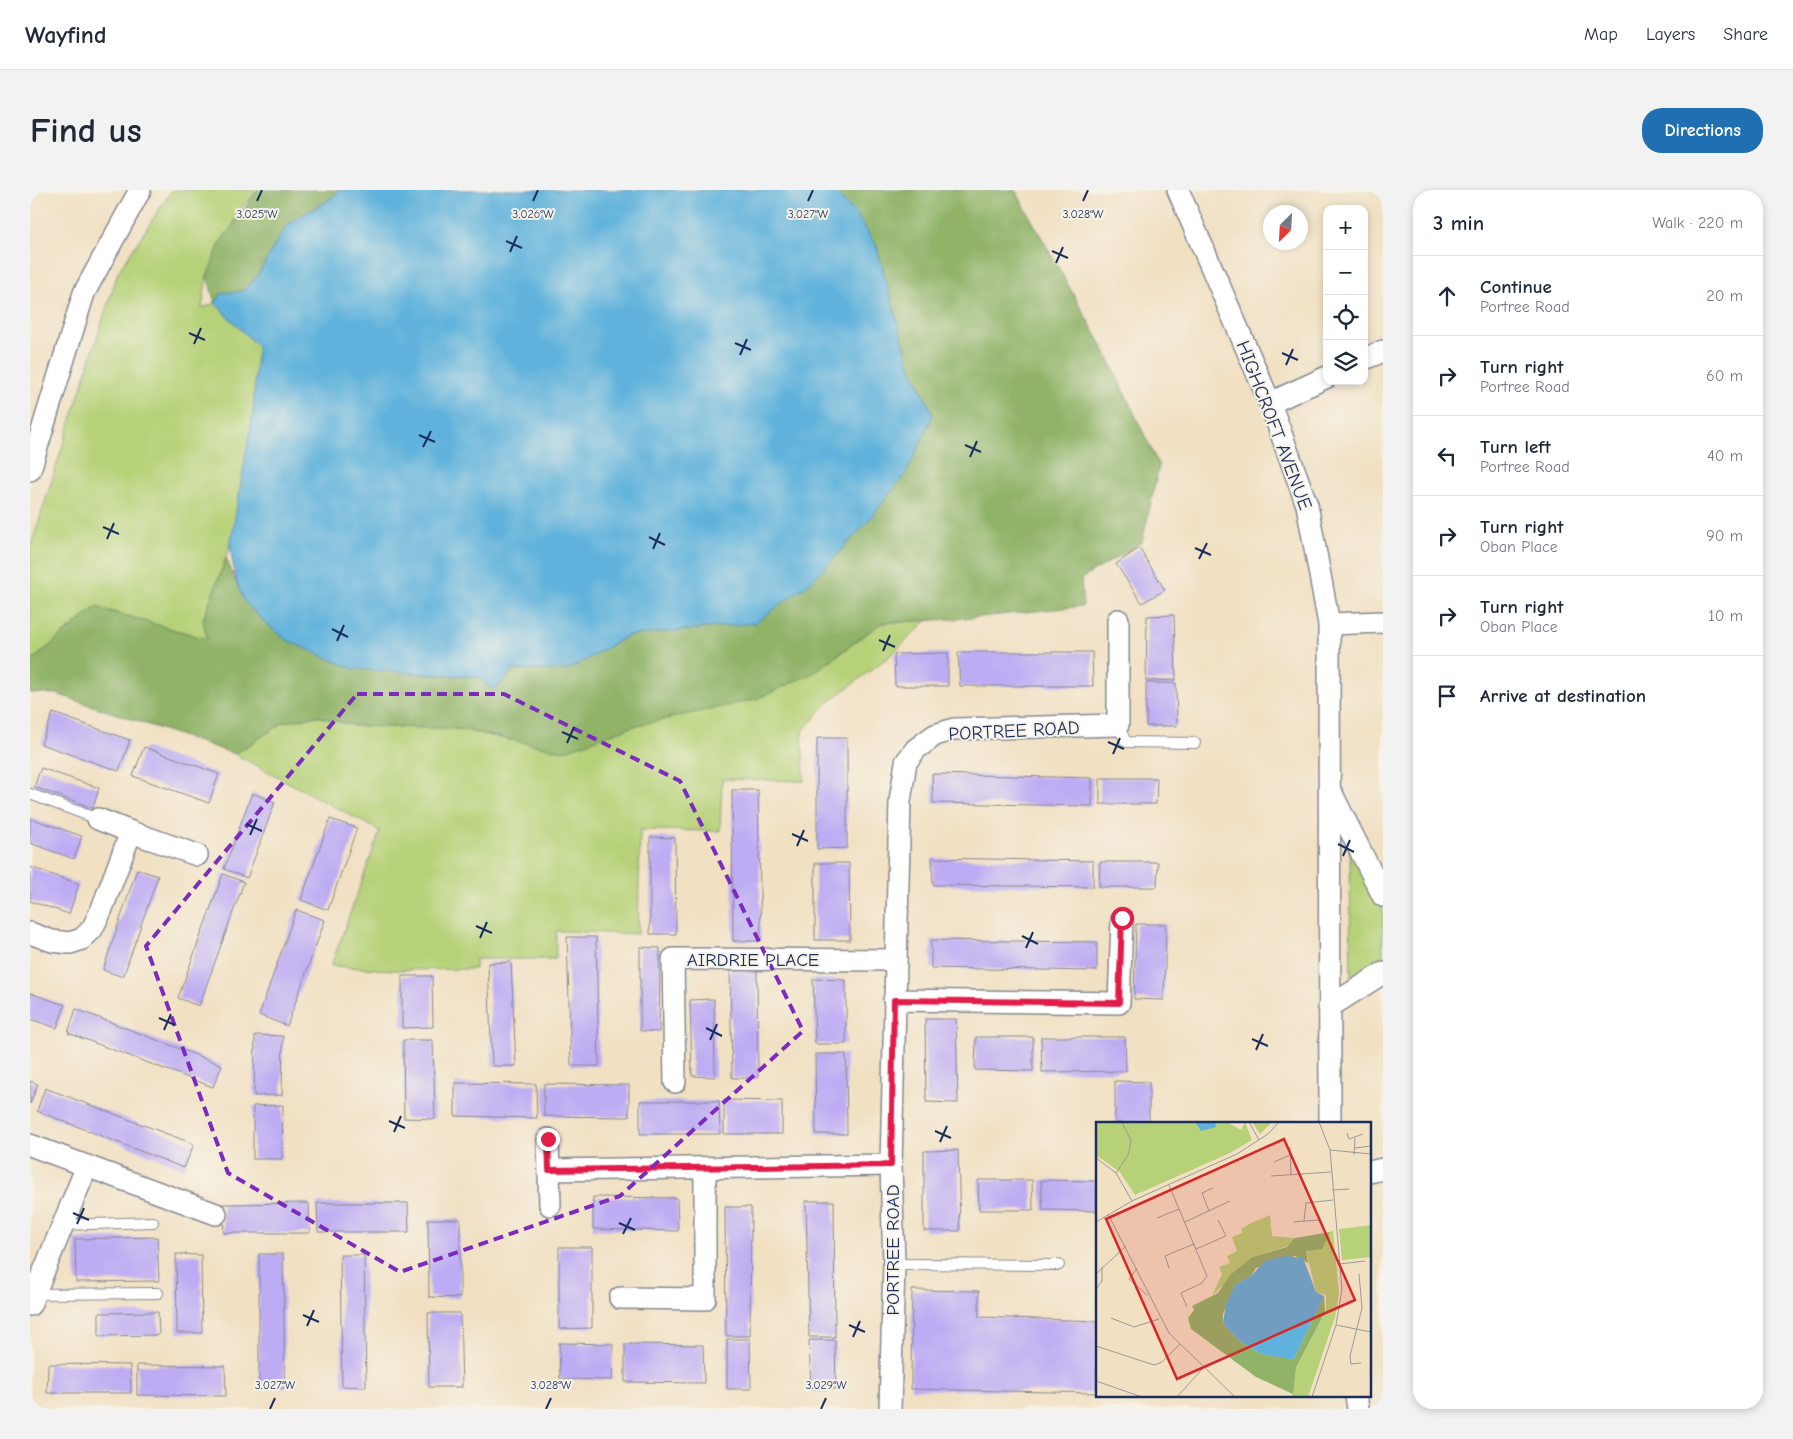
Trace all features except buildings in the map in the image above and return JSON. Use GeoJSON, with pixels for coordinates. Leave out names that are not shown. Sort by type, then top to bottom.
{"type":"FeatureCollection","features":[{"type":"Feature","properties":{"kind":"street"},"geometry":{"type":"LineString","coordinates":[[31,464],[84,293],[140,190]]}},
{"type":"Feature","properties":{"kind":"street","name":"HIGHCROFT AVENUE"},"geometry":{"type":"LineString","coordinates":[[1179,190],[1270,403],[1308,505],[1329,624],[1331,792],[1330,1122]]}},
{"type":"Feature","properties":{"kind":"street"},"geometry":{"type":"LineString","coordinates":[[1368,357],[1383,351]]}},
{"type":"Feature","properties":{"kind":"street"},"geometry":{"type":"LineString","coordinates":[[1270,403],[1323,379]]}},
{"type":"Feature","properties":{"kind":"street"},"geometry":{"type":"LineString","coordinates":[[1118,620],[1118,725]]}},
{"type":"Feature","properties":{"kind":"street"},"geometry":{"type":"LineString","coordinates":[[1329,624],[1383,622]]}},
{"type":"Feature","properties":{"kind":"street","name":"PORTREE ROAD"},"geometry":{"type":"LineString","coordinates":[[890,1409],[894,1264],[891,1165],[894,1000],[900,801],[906,762],[916,749],[935,735],[954,729],[1118,725]]}},
{"type":"Feature","properties":{"kind":"street","name":"HIGHCROFT AVENUE"},"geometry":{"type":"LineString","coordinates":[[1331,792],[1383,896]]}},
{"type":"Feature","properties":{"kind":"street"},"geometry":{"type":"LineString","coordinates":[[98,819],[197,855]]}},
{"type":"Feature","properties":{"kind":"street"},"geometry":{"type":"LineString","coordinates":[[30,933],[70,943],[82,939],[92,929],[131,832]]}},
{"type":"Feature","properties":{"kind":"street"},"geometry":{"type":"LineString","coordinates":[[894,1000],[1119,1003],[1122,918]]}},
{"type":"Feature","properties":{"kind":"street","name":"AIRDRIE PLACE"},"geometry":{"type":"LineString","coordinates":[[675,1082],[673,959],[896,960]]}},
{"type":"Feature","properties":{"kind":"street"},"geometry":{"type":"LineString","coordinates":[[1329,1007],[1383,973]]}},
{"type":"Feature","properties":{"kind":"street"},"geometry":{"type":"LineString","coordinates":[[548,1139],[550,1206]]}},
{"type":"Feature","properties":{"kind":"street"},"geometry":{"type":"LineString","coordinates":[[30,1145],[216,1214]]}},
{"type":"Feature","properties":{"kind":"street"},"geometry":{"type":"LineString","coordinates":[[549,1170],[891,1165]]}},
{"type":"Feature","properties":{"kind":"street"},"geometry":{"type":"LineString","coordinates":[[32,1299],[86,1166]]}},
{"type":"Feature","properties":{"kind":"street"},"geometry":{"type":"LineString","coordinates":[[620,1298],[705,1299],[705,1168]]}},
{"type":"Feature","properties":{"kind":"street"},"geometry":{"type":"LineString","coordinates":[[1370,1172],[1383,1169]]}},
{"type":"Feature","properties":{"kind":"street"},"geometry":{"type":"LineString","coordinates":[[1356,1396],[1358,1409]]}},
{"type":"Feature","properties":{"kind":"lane"},"geometry":{"type":"LineString","coordinates":[[1118,725],[1126,742],[1195,743]]}},
{"type":"Feature","properties":{"kind":"lane"},"geometry":{"type":"LineString","coordinates":[[30,794],[98,819]]}},
{"type":"Feature","properties":{"kind":"lane"},"geometry":{"type":"LineString","coordinates":[[62,1225],[153,1222]]}},
{"type":"Feature","properties":{"kind":"lane"},"geometry":{"type":"LineString","coordinates":[[894,1264],[1059,1265]]}},
{"type":"Feature","properties":{"kind":"lane"},"geometry":{"type":"LineString","coordinates":[[32,1299],[158,1293]]}},
{"type":"Feature","properties":{"kind":"highlighted area"},"geometry":{"type":"Polygon","coordinates":[[[357,694],[504,694],[680,781],[803,1031],[620,1196],[400,1272],[228,1173],[146,946],[357,694]]]}},
{"type":"Feature","properties":{"kind":"green space"},"geometry":{"type":"Polygon","coordinates":[[[172,190],[258,190],[242,207],[207,276],[202,308],[215,303],[257,346],[253,412],[234,528],[226,558],[203,620],[208,640],[96,607],[30,662],[30,549],[118,272],[172,190]]]}},
{"type":"Feature","properties":{"kind":"green space"},"geometry":{"type":"Polygon","coordinates":[[[258,190],[339,190],[323,203],[294,220],[287,227],[262,269],[249,286],[239,292],[222,293],[215,303],[207,276],[221,241],[258,190]]]}},
{"type":"Feature","properties":{"kind":"green space"},"geometry":{"type":"Polygon","coordinates":[[[828,190],[1015,190],[1105,351],[1159,466],[1142,542],[1081,579],[1083,606],[971,618],[881,623],[813,673],[757,699],[634,726],[563,751],[460,729],[355,726],[317,716],[284,722],[235,754],[57,694],[30,693],[30,662],[96,607],[207,639],[203,620],[226,558],[244,601],[413,674],[478,677],[494,691],[513,670],[568,670],[627,636],[755,623],[933,415],[909,362],[876,245],[828,190]]]}},
{"type":"Feature","properties":{"kind":"green space"},"geometry":{"type":"Polygon","coordinates":[[[927,620],[896,651],[825,705],[802,732],[804,781],[722,779],[720,831],[640,830],[638,934],[556,931],[556,959],[475,959],[475,969],[393,970],[331,966],[380,831],[235,754],[284,722],[317,716],[355,726],[460,729],[510,740],[634,726],[813,673],[881,623],[927,620]]]}},
{"type":"Feature","properties":{"kind":"green space"},"geometry":{"type":"Polygon","coordinates":[[[1350,829],[1383,899],[1383,973],[1351,993],[1350,829]]]}},
{"type":"Feature","properties":{"kind":"water"},"geometry":{"type":"Polygon","coordinates":[[[339,190],[832,190],[855,212],[876,245],[909,362],[933,415],[907,472],[865,525],[811,582],[755,623],[627,636],[568,670],[513,670],[494,691],[478,677],[353,669],[286,640],[259,617],[244,601],[236,580],[230,547],[253,412],[257,346],[215,303],[222,293],[239,292],[249,286],[262,269],[287,227],[294,220],[329,199],[339,190]]]}},
{"type":"Feature","properties":{"kind":"route"},"geometry":{"type":"LineString","coordinates":[[548,1139],[549,1170],[891,1165],[894,1000],[1119,1003],[1122,918]]}}]}
